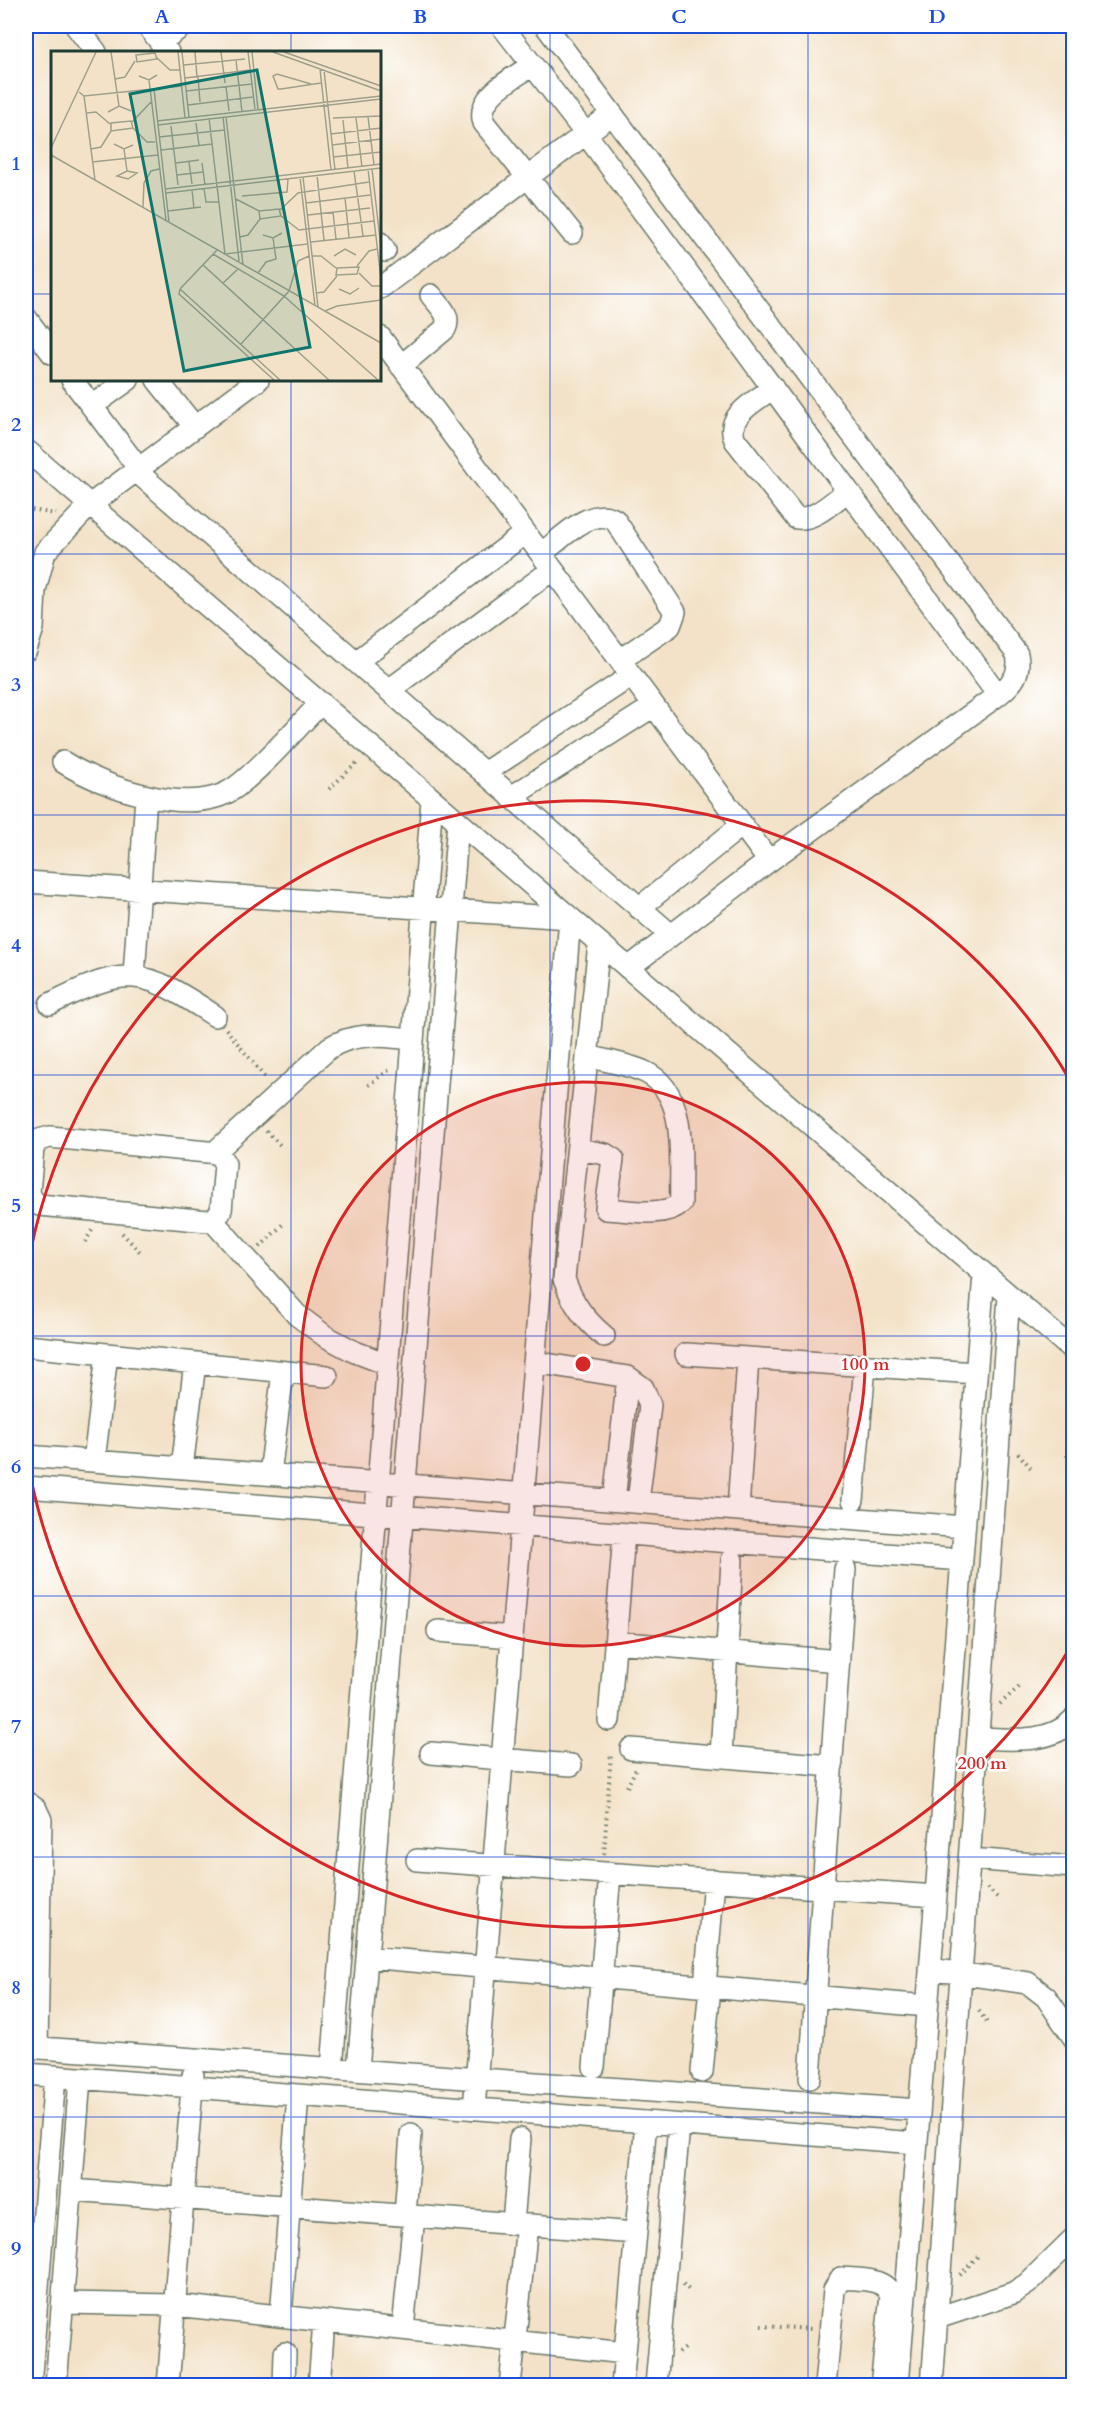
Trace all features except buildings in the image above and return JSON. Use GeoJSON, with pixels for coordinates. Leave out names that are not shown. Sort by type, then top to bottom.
{"type":"FeatureCollection","features":[{"type":"Feature","properties":{"kind":"street"},"geometry":{"type":"LineString","coordinates":[[76,26],[95,51]]}},
{"type":"Feature","properties":{"kind":"street"},"geometry":{"type":"LineString","coordinates":[[159,40],[183,26]]}},
{"type":"Feature","properties":{"kind":"street"},"geometry":{"type":"LineString","coordinates":[[502,26],[586,134],[998,695]]}},
{"type":"Feature","properties":{"kind":"street"},"geometry":{"type":"LineString","coordinates":[[546,26],[1017,654],[1019,666],[1016,678],[998,695],[769,861],[628,968]]}},
{"type":"Feature","properties":{"kind":"street"},"geometry":{"type":"LineString","coordinates":[[532,65],[486,100],[481,115],[484,123],[572,234]]}},
{"type":"Feature","properties":{"kind":"street"},"geometry":{"type":"LineString","coordinates":[[381,287],[612,114]]}},
{"type":"Feature","properties":{"kind":"street"},"geometry":{"type":"LineString","coordinates":[[401,366],[445,329],[448,322],[447,315],[430,295]]}},
{"type":"Feature","properties":{"kind":"street"},"geometry":{"type":"LineString","coordinates":[[26,318],[51,352]]}},
{"type":"Feature","properties":{"kind":"street"},"geometry":{"type":"LineString","coordinates":[[381,338],[769,861]]}},
{"type":"Feature","properties":{"kind":"street"},"geometry":{"type":"LineString","coordinates":[[73,381],[138,470],[671,935]]}},
{"type":"Feature","properties":{"kind":"street"},"geometry":{"type":"LineString","coordinates":[[92,406],[128,381]]}},
{"type":"Feature","properties":{"kind":"street"},"geometry":{"type":"LineString","coordinates":[[159,381],[195,427]]}},
{"type":"Feature","properties":{"kind":"street"},"geometry":{"type":"LineString","coordinates":[[26,650],[33,628],[35,590],[45,552],[83,512],[257,381]]}},
{"type":"Feature","properties":{"kind":"street"},"geometry":{"type":"LineString","coordinates":[[773,388],[735,418],[732,425],[735,440],[796,518],[812,517],[848,491]]}},
{"type":"Feature","properties":{"kind":"street"},"geometry":{"type":"LineString","coordinates":[[26,450],[83,512],[321,703],[1074,1351]]}},
{"type":"Feature","properties":{"kind":"street"},"geometry":{"type":"LineString","coordinates":[[389,690],[547,562],[592,517],[600,514],[615,520],[675,612],[670,626],[626,668],[558,725],[484,773]]}},
{"type":"Feature","properties":{"kind":"street"},"geometry":{"type":"LineString","coordinates":[[356,662],[525,533]]}},
{"type":"Feature","properties":{"kind":"street"},"geometry":{"type":"LineString","coordinates":[[63,762],[80,773],[146,796],[176,802],[207,798],[235,788],[321,703]]}},
{"type":"Feature","properties":{"kind":"street"},"geometry":{"type":"LineString","coordinates":[[511,796],[654,706]]}},
{"type":"Feature","properties":{"kind":"street"},"geometry":{"type":"LineString","coordinates":[[558,725],[580,753]]}},
{"type":"Feature","properties":{"kind":"street"},"geometry":{"type":"LineString","coordinates":[[134,976],[146,796]]}},
{"type":"Feature","properties":{"kind":"street"},"geometry":{"type":"LineString","coordinates":[[332,2069],[432,800]]}},
{"type":"Feature","properties":{"kind":"street"},"geometry":{"type":"LineString","coordinates":[[358,2070],[449,910],[458,822]]}},
{"type":"Feature","properties":{"kind":"street"},"geometry":{"type":"LineString","coordinates":[[639,908],[742,825]]}},
{"type":"Feature","properties":{"kind":"street"},"geometry":{"type":"LineString","coordinates":[[26,882],[570,918]]}},
{"type":"Feature","properties":{"kind":"street"},"geometry":{"type":"LineString","coordinates":[[474,2109],[570,918]]}},
{"type":"Feature","properties":{"kind":"street"},"geometry":{"type":"LineString","coordinates":[[599,943],[564,1280],[573,1302],[586,1321],[604,1336]]}},
{"type":"Feature","properties":{"kind":"street"},"geometry":{"type":"LineString","coordinates":[[50,1004],[105,978],[134,976],[161,982],[215,1016]]}},
{"type":"Feature","properties":{"kind":"street"},"geometry":{"type":"LineString","coordinates":[[215,1152],[329,1048],[342,1040],[356,1035],[412,1039]]}},
{"type":"Feature","properties":{"kind":"street"},"geometry":{"type":"LineString","coordinates":[[578,1149],[605,1154],[612,1159],[606,1209],[662,1212],[681,1203],[678,1109],[671,1094],[660,1081],[645,1072],[587,1056]]}},
{"type":"Feature","properties":{"kind":"street"},"geometry":{"type":"LineString","coordinates":[[212,1220],[221,1211],[225,1164],[221,1155],[215,1152],[31,1137],[33,1148],[28,1198],[35,1203],[43,1206],[212,1220],[297,1316],[345,1347],[387,1364]]}},
{"type":"Feature","properties":{"kind":"street"},"geometry":{"type":"LineString","coordinates":[[402,1169],[429,1170]]}},
{"type":"Feature","properties":{"kind":"street"},"geometry":{"type":"LineString","coordinates":[[898,2385],[984,1274]]}},
{"type":"Feature","properties":{"kind":"street"},"geometry":{"type":"LineString","coordinates":[[932,2385],[1009,1296]]}},
{"type":"Feature","properties":{"kind":"street"},"geometry":{"type":"LineString","coordinates":[[26,1346],[327,1376]]}},
{"type":"Feature","properties":{"kind":"street"},"geometry":{"type":"LineString","coordinates":[[94,1461],[107,1354]]}},
{"type":"Feature","properties":{"kind":"street"},"geometry":{"type":"LineString","coordinates":[[686,1354],[976,1373]]}},
{"type":"Feature","properties":{"kind":"street"},"geometry":{"type":"LineString","coordinates":[[738,1510],[748,1358]]}},
{"type":"Feature","properties":{"kind":"street"},"geometry":{"type":"LineString","coordinates":[[534,1362],[628,1377],[643,1388],[650,1405],[638,1502]]}},
{"type":"Feature","properties":{"kind":"street"},"geometry":{"type":"LineString","coordinates":[[182,1468],[195,1363]]}},
{"type":"Feature","properties":{"kind":"street"},"geometry":{"type":"LineString","coordinates":[[854,1500],[865,1366]]}},
{"type":"Feature","properties":{"kind":"street"},"geometry":{"type":"LineString","coordinates":[[270,1474],[283,1372]]}},
{"type":"Feature","properties":{"kind":"street"},"geometry":{"type":"LineString","coordinates":[[614,1500],[628,1377]]}},
{"type":"Feature","properties":{"kind":"street"},"geometry":{"type":"LineString","coordinates":[[962,1560],[36,1488],[36,1457],[964,1527]]}},
{"type":"Feature","properties":{"kind":"street"},"geometry":{"type":"LineString","coordinates":[[609,1720],[624,1534]]}},
{"type":"Feature","properties":{"kind":"street"},"geometry":{"type":"LineString","coordinates":[[721,1756],[732,1560]]}},
{"type":"Feature","properties":{"kind":"street"},"geometry":{"type":"LineString","coordinates":[[810,2078],[845,1569]]}},
{"type":"Feature","properties":{"kind":"street"},"geometry":{"type":"LineString","coordinates":[[438,1631],[512,1637]]}},
{"type":"Feature","properties":{"kind":"street"},"geometry":{"type":"LineString","coordinates":[[956,1639],[985,1642]]}},
{"type":"Feature","properties":{"kind":"street"},"geometry":{"type":"LineString","coordinates":[[615,1642],[839,1660]]}},
{"type":"Feature","properties":{"kind":"street"},"geometry":{"type":"LineString","coordinates":[[978,1738],[1036,1738],[1054,1733],[1074,1719]]}},
{"type":"Feature","properties":{"kind":"street"},"geometry":{"type":"LineString","coordinates":[[631,1749],[832,1766]]}},
{"type":"Feature","properties":{"kind":"street"},"geometry":{"type":"LineString","coordinates":[[431,1753],[571,1765]]}},
{"type":"Feature","properties":{"kind":"street"},"geometry":{"type":"LineString","coordinates":[[26,1802],[36,1809],[41,1820],[31,2047],[919,2110]]}},
{"type":"Feature","properties":{"kind":"street"},"geometry":{"type":"LineString","coordinates":[[969,1859],[1074,1868]]}},
{"type":"Feature","properties":{"kind":"street"},"geometry":{"type":"LineString","coordinates":[[417,1860],[936,1896]]}},
{"type":"Feature","properties":{"kind":"street"},"geometry":{"type":"LineString","coordinates":[[594,2067],[602,1978],[606,1873]]}},
{"type":"Feature","properties":{"kind":"street"},"geometry":{"type":"LineString","coordinates":[[702,2072],[714,1880]]}},
{"type":"Feature","properties":{"kind":"street"},"geometry":{"type":"LineString","coordinates":[[367,1957],[927,2006]]}},
{"type":"Feature","properties":{"kind":"street"},"geometry":{"type":"LineString","coordinates":[[930,1970],[1028,1983],[1038,1988],[1074,2038]]}},
{"type":"Feature","properties":{"kind":"street"},"geometry":{"type":"LineString","coordinates":[[168,2385],[194,2059]]}},
{"type":"Feature","properties":{"kind":"street"},"geometry":{"type":"LineString","coordinates":[[26,2074],[916,2143]]}},
{"type":"Feature","properties":{"kind":"street"},"geometry":{"type":"LineString","coordinates":[[30,2385],[55,2076]]}},
{"type":"Feature","properties":{"kind":"street"},"geometry":{"type":"LineString","coordinates":[[57,2385],[80,2078]]}},
{"type":"Feature","properties":{"kind":"street"},"geometry":{"type":"LineString","coordinates":[[818,2136],[821,2103]]}},
{"type":"Feature","properties":{"kind":"street"},"geometry":{"type":"LineString","coordinates":[[282,2316],[297,2108]]}},
{"type":"Feature","properties":{"kind":"street"},"geometry":{"type":"LineString","coordinates":[[622,2385],[646,2122]]}},
{"type":"Feature","properties":{"kind":"street"},"geometry":{"type":"LineString","coordinates":[[656,2385],[679,2125]]}},
{"type":"Feature","properties":{"kind":"street"},"geometry":{"type":"LineString","coordinates":[[403,2329],[410,2216],[411,2134]]}},
{"type":"Feature","properties":{"kind":"street"},"geometry":{"type":"LineString","coordinates":[[510,2385],[515,2341],[520,2224],[520,2139]]}},
{"type":"Feature","properties":{"kind":"street"},"geometry":{"type":"LineString","coordinates":[[72,2190],[636,2233]]}},
{"type":"Feature","properties":{"kind":"street"},"geometry":{"type":"LineString","coordinates":[[937,2318],[1013,2293],[1027,2284],[1074,2238]]}},
{"type":"Feature","properties":{"kind":"street"},"geometry":{"type":"LineString","coordinates":[[825,2385],[834,2290],[841,2278],[879,2283],[887,2287],[891,2295],[881,2385]]}},
{"type":"Feature","properties":{"kind":"street"},"geometry":{"type":"LineString","coordinates":[[63,2303],[175,2305],[625,2353]]}},
{"type":"Feature","properties":{"kind":"street"},"geometry":{"type":"LineString","coordinates":[[319,2385],[324,2321]]}},
{"type":"Feature","properties":{"kind":"street"},"geometry":{"type":"LineString","coordinates":[[284,2385],[285,2353]]}},
{"type":"Feature","properties":{"kind":"path"},"geometry":{"type":"LineString","coordinates":[[26,509],[83,512]]}},
{"type":"Feature","properties":{"kind":"path"},"geometry":{"type":"LineString","coordinates":[[329,789],[373,748]]}},
{"type":"Feature","properties":{"kind":"path"},"geometry":{"type":"LineString","coordinates":[[215,1016],[278,1094]]}},
{"type":"Feature","properties":{"kind":"path"},"geometry":{"type":"LineString","coordinates":[[247,1259],[283,1224]]}},
{"type":"Feature","properties":{"kind":"path"},"geometry":{"type":"LineString","coordinates":[[1066,1457],[1074,1427]]}},
{"type":"Feature","properties":{"kind":"path"},"geometry":{"type":"LineString","coordinates":[[606,1873],[613,1724],[609,1720]]}},
{"type":"Feature","properties":{"kind":"path"},"geometry":{"type":"LineString","coordinates":[[762,2326],[830,2331]]}}]}
